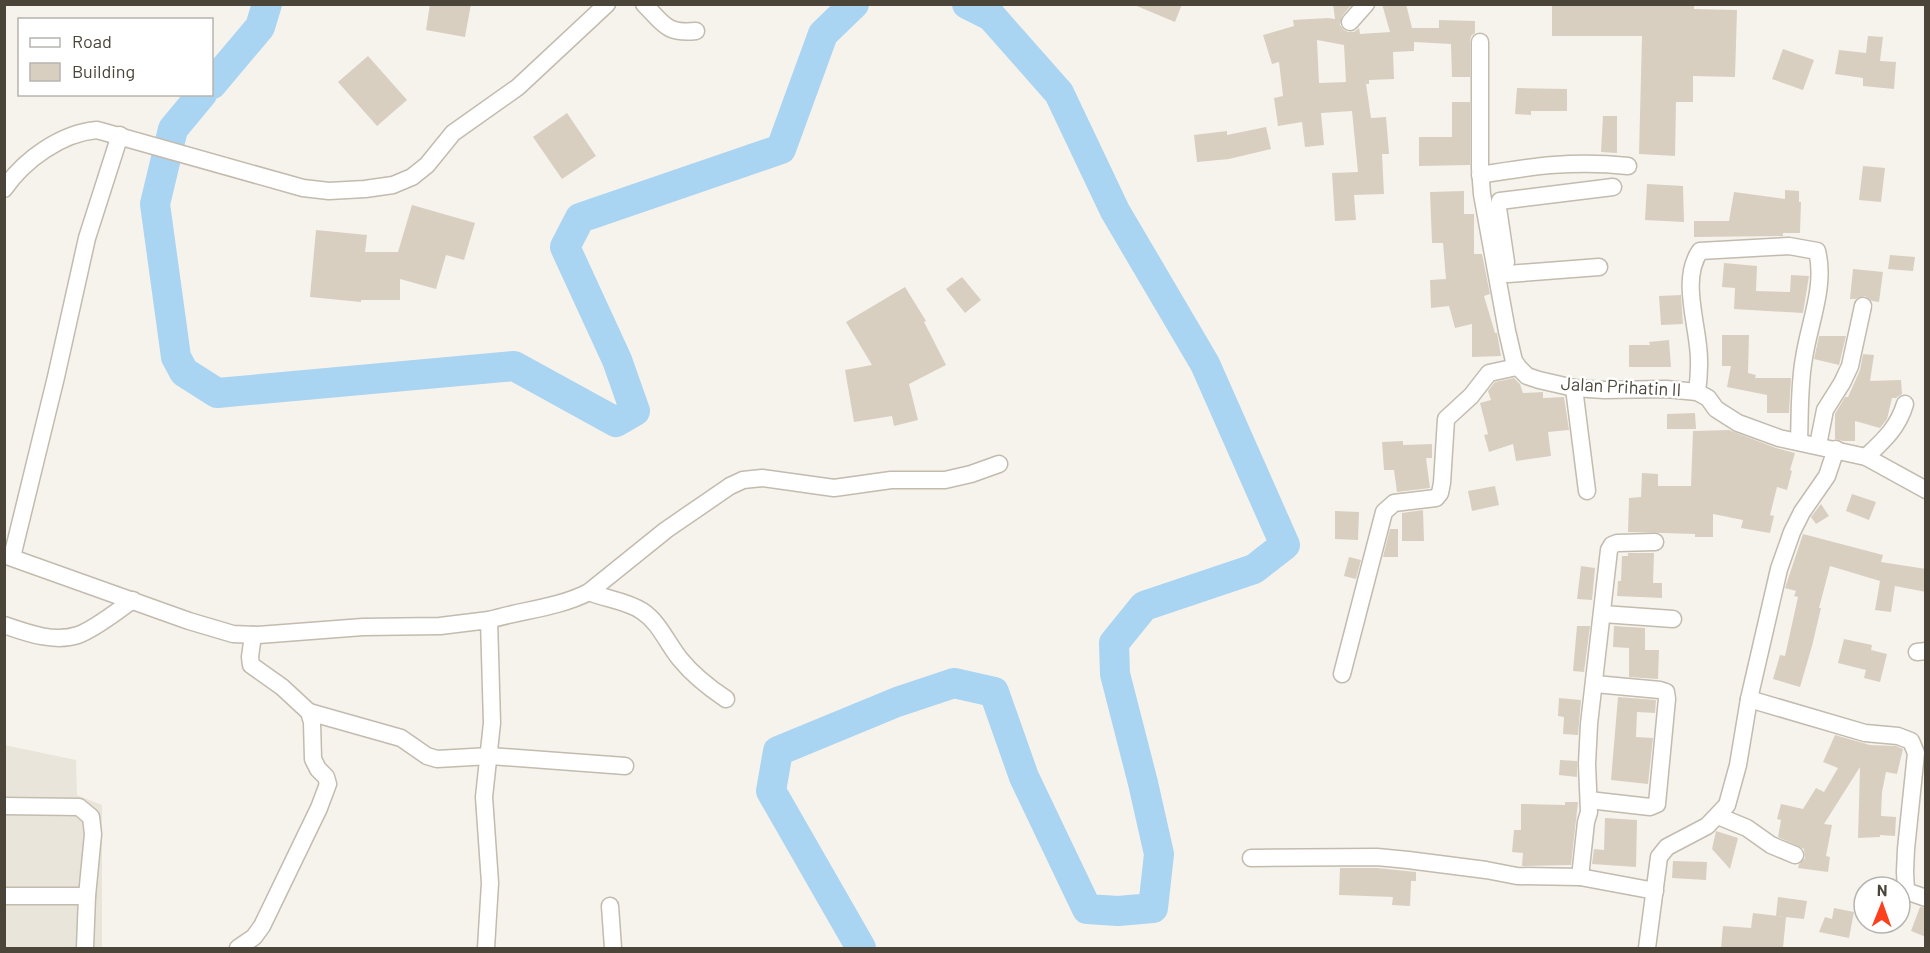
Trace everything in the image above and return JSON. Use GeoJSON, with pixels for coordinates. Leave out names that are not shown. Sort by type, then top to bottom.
{"type":"FeatureCollection","features":[{"type":"Feature","properties":{"kind":"street"},"geometry":{"type":"LineString","coordinates":[[4,189],[30,161],[67,138],[86,130],[97,129],[303,188],[318,190],[372,188],[404,181],[427,165],[453,133],[527,80],[607,4]]}},
{"type":"Feature","properties":{"kind":"street"},"geometry":{"type":"LineString","coordinates":[[644,4],[674,32],[696,31]]}},
{"type":"Feature","properties":{"kind":"street"},"geometry":{"type":"LineString","coordinates":[[1350,22],[1366,4]]}},
{"type":"Feature","properties":{"kind":"street"},"geometry":{"type":"LineString","coordinates":[[1480,42],[1480,175],[1482,194],[1503,274]]}},
{"type":"Feature","properties":{"kind":"street"},"geometry":{"type":"LineString","coordinates":[[120,135],[87,238],[56,377],[8,556],[221,631],[253,635],[363,627],[440,626],[489,620],[566,601],[589,592],[666,530],[730,486],[743,480],[762,478],[834,488],[891,480],[945,480],[999,464]]}},
{"type":"Feature","properties":{"kind":"street"},"geometry":{"type":"LineString","coordinates":[[1480,175],[1565,163],[1594,162],[1628,166]]}},
{"type":"Feature","properties":{"kind":"street"},"geometry":{"type":"LineString","coordinates":[[1342,674],[1384,512],[1394,503],[1436,498],[1440,493],[1442,483],[1446,419],[1471,396],[1486,375],[1492,371],[1512,368],[1514,361],[1503,274],[1498,208],[1500,201],[1613,187]]}},
{"type":"Feature","properties":{"kind":"street"},"geometry":{"type":"LineString","coordinates":[[1697,392],[1700,371],[1699,346],[1691,274],[1693,261],[1700,251],[1789,246],[1817,251],[1820,262],[1816,303],[1804,357],[1798,442]]}},
{"type":"Feature","properties":{"kind":"street"},"geometry":{"type":"LineString","coordinates":[[1503,274],[1599,267]]}},
{"type":"Feature","properties":{"kind":"street"},"geometry":{"type":"LineString","coordinates":[[1818,445],[1826,410],[1850,366],[1863,306]]}},
{"type":"Feature","properties":{"kind":"street","name":"Jalan Prihatin II"},"geometry":{"type":"LineString","coordinates":[[1514,361],[1527,376],[1574,388],[1604,390],[1666,388],[1697,392],[1708,398],[1716,409],[1738,423],[1779,438],[1866,457],[1926,490]]}},
{"type":"Feature","properties":{"kind":"street"},"geometry":{"type":"LineString","coordinates":[[1574,388],[1587,490]]}},
{"type":"Feature","properties":{"kind":"street"},"geometry":{"type":"LineString","coordinates":[[1866,457],[1889,436],[1901,417],[1905,404]]}},
{"type":"Feature","properties":{"kind":"street"},"geometry":{"type":"LineString","coordinates":[[1647,948],[1659,857],[1667,847],[1707,826],[1727,805],[1779,569],[1792,532],[1802,512],[1827,476],[1836,449]]}},
{"type":"Feature","properties":{"kind":"street"},"geometry":{"type":"LineString","coordinates":[[1580,877],[1589,800],[1588,747],[1610,547],[1617,543],[1655,542]]}},
{"type":"Feature","properties":{"kind":"street"},"geometry":{"type":"LineString","coordinates":[[589,592],[642,611],[652,619],[680,659],[696,676],[726,699]]}},
{"type":"Feature","properties":{"kind":"street"},"geometry":{"type":"LineString","coordinates":[[4,625],[40,636],[69,637],[86,631],[133,600]]}},
{"type":"Feature","properties":{"kind":"street"},"geometry":{"type":"LineString","coordinates":[[1603,614],[1673,620]]}},
{"type":"Feature","properties":{"kind":"street"},"geometry":{"type":"LineString","coordinates":[[486,948],[490,883],[484,796],[492,723],[489,620]]}},
{"type":"Feature","properties":{"kind":"street"},"geometry":{"type":"LineString","coordinates":[[253,635],[251,665],[282,687],[309,712],[401,738],[427,756],[437,759],[490,756],[625,766]]}},
{"type":"Feature","properties":{"kind":"street"},"geometry":{"type":"LineString","coordinates":[[1589,800],[1650,807],[1657,804],[1667,699],[1666,692],[1660,690],[1595,684]]}},
{"type":"Feature","properties":{"kind":"street"},"geometry":{"type":"LineString","coordinates":[[1749,699],[1865,733],[1898,736],[1911,741],[1916,753],[1906,849],[1905,883],[1906,891],[1926,898]]}},
{"type":"Feature","properties":{"kind":"street"},"geometry":{"type":"LineString","coordinates":[[238,948],[254,937],[262,926],[327,788],[326,777],[318,769],[313,759],[312,722],[309,712]]}},
{"type":"Feature","properties":{"kind":"street"},"geometry":{"type":"LineString","coordinates":[[4,806],[79,807],[91,817],[93,834],[85,948]]}},
{"type":"Feature","properties":{"kind":"street"},"geometry":{"type":"LineString","coordinates":[[1718,816],[1746,828],[1771,845],[1795,855]]}},
{"type":"Feature","properties":{"kind":"street"},"geometry":{"type":"LineString","coordinates":[[1251,858],[1377,857],[1438,863],[1517,876],[1580,877],[1655,891]]}},
{"type":"Feature","properties":{"kind":"street"},"geometry":{"type":"LineString","coordinates":[[4,896],[87,896]]}},
{"type":"Feature","properties":{"kind":"street"},"geometry":{"type":"LineString","coordinates":[[610,906],[614,948]]}},
{"type":"Feature","properties":{"kind":"shaded area"},"geometry":{"type":"Polygon","coordinates":[[[4,745],[76,760],[77,795],[102,805],[102,948],[5,948],[4,745]]]}},
{"type":"Feature","properties":{"kind":"building"},"geometry":{"type":"Polygon","coordinates":[[[430,4],[471,4],[465,37],[426,30],[430,4]]]}},
{"type":"Feature","properties":{"kind":"building"},"geometry":{"type":"Polygon","coordinates":[[[1132,4],[1182,4],[1175,22],[1132,4]]]}},
{"type":"Feature","properties":{"kind":"building"},"geometry":{"type":"Polygon","coordinates":[[[1333,4],[1352,4],[1342,16],[1340,25],[1344,30],[1354,32],[1359,28],[1360,34],[1390,32],[1382,4],[1406,4],[1412,28],[1439,28],[1439,20],[1475,21],[1475,33],[1471,36],[1470,42],[1470,77],[1452,77],[1451,44],[1414,42],[1414,51],[1393,52],[1394,79],[1369,80],[1369,84],[1366,84],[1371,118],[1386,117],[1389,154],[1382,154],[1384,194],[1354,195],[1356,220],[1335,221],[1332,173],[1358,172],[1352,111],[1321,113],[1324,145],[1305,147],[1302,122],[1278,126],[1274,98],[1283,96],[1279,62],[1272,64],[1263,35],[1294,26],[1293,20],[1335,19],[1333,4]],[[1317,40],[1319,83],[1346,82],[1344,45],[1317,40]]]}},
{"type":"Feature","properties":{"kind":"building"},"geometry":{"type":"Polygon","coordinates":[[[1552,4],[1677,6],[1677,4],[1694,4],[1694,9],[1737,10],[1735,77],[1693,76],[1693,102],[1676,102],[1675,156],[1639,154],[1642,36],[1552,36],[1552,4]]]}},
{"type":"Feature","properties":{"kind":"building"},"geometry":{"type":"Polygon","coordinates":[[[1868,36],[1883,37],[1880,61],[1896,62],[1894,89],[1863,86],[1863,78],[1835,74],[1839,50],[1866,53],[1868,36]]]}},
{"type":"Feature","properties":{"kind":"building"},"geometry":{"type":"Polygon","coordinates":[[[1783,49],[1814,60],[1803,90],[1772,79],[1783,49]]]}},
{"type":"Feature","properties":{"kind":"building"},"geometry":{"type":"Polygon","coordinates":[[[368,56],[407,100],[377,126],[338,82],[368,56]]]}},
{"type":"Feature","properties":{"kind":"building"},"geometry":{"type":"Polygon","coordinates":[[[1517,88],[1567,89],[1567,111],[1531,111],[1531,115],[1515,114],[1517,88]]]}},
{"type":"Feature","properties":{"kind":"building"},"geometry":{"type":"Polygon","coordinates":[[[1452,102],[1470,102],[1470,165],[1419,166],[1419,137],[1452,137],[1452,102]]]}},
{"type":"Feature","properties":{"kind":"building"},"geometry":{"type":"Polygon","coordinates":[[[567,113],[596,156],[562,179],[533,137],[567,113]]]}},
{"type":"Feature","properties":{"kind":"building"},"geometry":{"type":"Polygon","coordinates":[[[1603,116],[1617,116],[1617,153],[1601,152],[1603,116]]]}},
{"type":"Feature","properties":{"kind":"building"},"geometry":{"type":"Polygon","coordinates":[[[1266,127],[1271,149],[1229,159],[1197,162],[1194,135],[1227,131],[1227,135],[1266,127]]]}},
{"type":"Feature","properties":{"kind":"building"},"geometry":{"type":"Polygon","coordinates":[[[1863,166],[1885,168],[1881,202],[1859,200],[1863,166]]]}},
{"type":"Feature","properties":{"kind":"building"},"geometry":{"type":"Polygon","coordinates":[[[1647,184],[1683,186],[1684,222],[1645,220],[1647,184]]]}},
{"type":"Feature","properties":{"kind":"building"},"geometry":{"type":"Polygon","coordinates":[[[1785,190],[1799,191],[1800,233],[1783,233],[1783,236],[1694,237],[1694,221],[1729,221],[1734,192],[1785,199],[1785,190]]]}},
{"type":"Feature","properties":{"kind":"building"},"geometry":{"type":"Polygon","coordinates":[[[1464,191],[1464,214],[1474,214],[1474,254],[1482,254],[1490,294],[1484,296],[1495,333],[1497,333],[1501,356],[1472,357],[1472,324],[1455,328],[1449,306],[1431,308],[1430,280],[1446,279],[1443,243],[1432,243],[1430,192],[1464,191]]]}},
{"type":"Feature","properties":{"kind":"building"},"geometry":{"type":"Polygon","coordinates":[[[412,205],[475,223],[464,260],[446,255],[436,289],[400,279],[400,300],[361,300],[361,302],[310,297],[316,230],[367,235],[365,252],[398,252],[412,205]]]}},
{"type":"Feature","properties":{"kind":"building"},"geometry":{"type":"Polygon","coordinates":[[[1890,255],[1915,257],[1913,271],[1888,269],[1890,255]]]}},
{"type":"Feature","properties":{"kind":"building"},"geometry":{"type":"Polygon","coordinates":[[[1724,263],[1757,266],[1756,291],[1790,292],[1791,275],[1809,276],[1803,313],[1734,309],[1735,288],[1722,287],[1724,263]]]}},
{"type":"Feature","properties":{"kind":"building"},"geometry":{"type":"Polygon","coordinates":[[[1853,269],[1883,272],[1879,302],[1872,301],[1865,296],[1850,299],[1853,269]]]}},
{"type":"Feature","properties":{"kind":"building"},"geometry":{"type":"Polygon","coordinates":[[[962,277],[981,300],[965,313],[946,289],[962,277]]]}},
{"type":"Feature","properties":{"kind":"building"},"geometry":{"type":"Polygon","coordinates":[[[905,287],[926,321],[924,322],[946,365],[909,384],[918,420],[894,426],[892,416],[854,422],[845,370],[872,365],[846,322],[905,287]]]}},
{"type":"Feature","properties":{"kind":"building"},"geometry":{"type":"Polygon","coordinates":[[[1681,295],[1683,324],[1661,325],[1659,296],[1681,295]]]}},
{"type":"Feature","properties":{"kind":"building"},"geometry":{"type":"Polygon","coordinates":[[[1722,335],[1749,335],[1748,373],[1756,375],[1755,378],[1791,378],[1789,413],[1767,413],[1767,395],[1727,387],[1731,366],[1722,366],[1722,335]]]}},
{"type":"Feature","properties":{"kind":"building"},"geometry":{"type":"Polygon","coordinates":[[[1819,336],[1846,336],[1839,365],[1814,359],[1819,336]]]}},
{"type":"Feature","properties":{"kind":"building"},"geometry":{"type":"Polygon","coordinates":[[[1669,340],[1671,367],[1629,367],[1629,345],[1650,345],[1649,342],[1669,340]]]}},
{"type":"Feature","properties":{"kind":"building"},"geometry":{"type":"Polygon","coordinates":[[[1863,354],[1874,355],[1870,381],[1901,380],[1902,394],[1892,398],[1887,419],[1880,428],[1855,421],[1855,441],[1835,439],[1835,414],[1845,397],[1848,397],[1860,370],[1863,354]]]}},
{"type":"Feature","properties":{"kind":"building"},"geometry":{"type":"Polygon","coordinates":[[[1514,378],[1520,384],[1523,393],[1543,392],[1543,398],[1564,397],[1569,430],[1548,432],[1551,456],[1516,461],[1513,444],[1489,452],[1484,435],[1488,434],[1480,403],[1491,400],[1488,391],[1495,382],[1514,378]]]}},
{"type":"Feature","properties":{"kind":"building"},"geometry":{"type":"Polygon","coordinates":[[[1695,413],[1696,429],[1667,429],[1667,414],[1695,413]]]}},
{"type":"Feature","properties":{"kind":"building"},"geometry":{"type":"Polygon","coordinates":[[[1729,430],[1795,453],[1787,490],[1777,487],[1770,515],[1774,516],[1770,533],[1741,528],[1743,520],[1713,514],[1713,537],[1695,537],[1695,534],[1628,532],[1629,498],[1641,497],[1642,473],[1658,474],[1658,486],[1691,486],[1693,431],[1729,430]]]}},
{"type":"Feature","properties":{"kind":"building"},"geometry":{"type":"Polygon","coordinates":[[[1403,441],[1403,445],[1432,444],[1432,458],[1426,458],[1430,488],[1397,492],[1394,470],[1384,470],[1382,442],[1403,441]]]}},
{"type":"Feature","properties":{"kind":"building"},"geometry":{"type":"Polygon","coordinates":[[[1495,486],[1499,505],[1472,511],[1468,491],[1495,486]]]}},
{"type":"Feature","properties":{"kind":"building"},"geometry":{"type":"Polygon","coordinates":[[[1852,494],[1876,502],[1869,520],[1846,511],[1852,494]]]}},
{"type":"Feature","properties":{"kind":"building"},"geometry":{"type":"Polygon","coordinates":[[[1821,504],[1829,516],[1816,524],[1811,517],[1821,504]]]}},
{"type":"Feature","properties":{"kind":"building"},"geometry":{"type":"Polygon","coordinates":[[[1423,510],[1424,541],[1402,541],[1402,513],[1423,510]]]}},
{"type":"Feature","properties":{"kind":"building"},"geometry":{"type":"Polygon","coordinates":[[[1335,511],[1359,512],[1358,540],[1335,539],[1335,511]]]}},
{"type":"Feature","properties":{"kind":"building"},"geometry":{"type":"Polygon","coordinates":[[[1390,529],[1398,529],[1398,557],[1383,557],[1390,529]]]}},
{"type":"Feature","properties":{"kind":"building"},"geometry":{"type":"Polygon","coordinates":[[[1803,534],[1883,555],[1881,562],[1926,569],[1926,592],[1895,586],[1891,612],[1875,610],[1880,581],[1830,566],[1800,687],[1773,679],[1780,655],[1785,656],[1798,597],[1794,596],[1796,591],[1785,588],[1803,534]]]}},
{"type":"Feature","properties":{"kind":"building"},"geometry":{"type":"Polygon","coordinates":[[[1628,553],[1654,553],[1653,583],[1662,583],[1662,598],[1617,596],[1618,581],[1621,581],[1622,556],[1628,556],[1628,553]]]}},
{"type":"Feature","properties":{"kind":"building"},"geometry":{"type":"Polygon","coordinates":[[[1349,557],[1361,560],[1356,579],[1344,576],[1349,557]]]}},
{"type":"Feature","properties":{"kind":"building"},"geometry":{"type":"Polygon","coordinates":[[[1581,566],[1595,568],[1592,600],[1577,599],[1581,566]]]}},
{"type":"Feature","properties":{"kind":"building"},"geometry":{"type":"Polygon","coordinates":[[[1577,626],[1590,626],[1584,672],[1573,671],[1577,626]]]}},
{"type":"Feature","properties":{"kind":"building"},"geometry":{"type":"Polygon","coordinates":[[[1614,626],[1645,628],[1645,650],[1659,650],[1658,679],[1629,677],[1629,648],[1613,647],[1614,626]]]}},
{"type":"Feature","properties":{"kind":"building"},"geometry":{"type":"Polygon","coordinates":[[[1844,639],[1872,645],[1871,650],[1887,654],[1880,682],[1864,678],[1866,670],[1838,663],[1844,639]]]}},
{"type":"Feature","properties":{"kind":"building"},"geometry":{"type":"Polygon","coordinates":[[[1618,697],[1656,700],[1655,713],[1637,712],[1636,737],[1653,738],[1648,784],[1611,780],[1618,697]]]}},
{"type":"Feature","properties":{"kind":"building"},"geometry":{"type":"Polygon","coordinates":[[[1559,698],[1581,700],[1578,735],[1563,734],[1564,717],[1558,716],[1559,698]]]}},
{"type":"Feature","properties":{"kind":"building"},"geometry":{"type":"Polygon","coordinates":[[[1835,735],[1870,745],[1896,746],[1903,749],[1897,774],[1886,772],[1882,792],[1881,816],[1896,817],[1895,836],[1880,835],[1880,837],[1858,838],[1860,767],[1824,824],[1832,825],[1826,856],[1830,857],[1828,872],[1798,868],[1805,858],[1804,849],[1778,837],[1781,820],[1777,819],[1781,804],[1803,809],[1816,788],[1824,792],[1838,768],[1823,762],[1835,735]]]}},
{"type":"Feature","properties":{"kind":"building"},"geometry":{"type":"Polygon","coordinates":[[[1560,760],[1577,761],[1577,777],[1559,775],[1560,760]]]}},
{"type":"Feature","properties":{"kind":"building"},"geometry":{"type":"Polygon","coordinates":[[[1565,802],[1578,802],[1571,865],[1522,866],[1523,853],[1512,852],[1514,830],[1521,830],[1521,804],[1565,805],[1565,802]]]}},
{"type":"Feature","properties":{"kind":"building"},"geometry":{"type":"Polygon","coordinates":[[[1605,818],[1637,820],[1636,867],[1592,864],[1594,849],[1604,850],[1605,818]]]}},
{"type":"Feature","properties":{"kind":"building"},"geometry":{"type":"Polygon","coordinates":[[[1716,831],[1738,838],[1730,869],[1712,849],[1716,831]]]}},
{"type":"Feature","properties":{"kind":"building"},"geometry":{"type":"Polygon","coordinates":[[[1673,861],[1707,862],[1706,880],[1672,878],[1673,861]]]}},
{"type":"Feature","properties":{"kind":"building"},"geometry":{"type":"Polygon","coordinates":[[[1340,868],[1377,868],[1416,872],[1416,881],[1411,881],[1410,906],[1392,905],[1393,897],[1339,895],[1340,868]]]}},
{"type":"Feature","properties":{"kind":"building"},"geometry":{"type":"Polygon","coordinates":[[[1778,897],[1807,901],[1804,919],[1776,916],[1778,897]]]}},
{"type":"Feature","properties":{"kind":"building"},"geometry":{"type":"Polygon","coordinates":[[[1920,907],[1926,908],[1926,937],[1912,931],[1920,907]]]}},
{"type":"Feature","properties":{"kind":"building"},"geometry":{"type":"Polygon","coordinates":[[[1834,908],[1852,912],[1849,938],[1819,932],[1825,917],[1832,919],[1834,908]]]}},
{"type":"Feature","properties":{"kind":"building"},"geometry":{"type":"Polygon","coordinates":[[[1753,913],[1786,917],[1783,948],[1721,948],[1723,926],[1751,928],[1753,913]]]}},
{"type":"Feature","properties":{"kind":"waterway"},"geometry":{"type":"LineString","coordinates":[[213,83],[260,27],[267,4]]}},
{"type":"Feature","properties":{"kind":"waterway"},"geometry":{"type":"LineString","coordinates":[[200,96],[173,129],[155,204],[176,357],[184,372],[217,393],[514,366],[616,422],[635,411],[617,360],[565,247],[580,218],[781,149],[823,34],[854,4]]}},
{"type":"Feature","properties":{"kind":"waterway"},"geometry":{"type":"LineString","coordinates":[[861,948],[771,791],[778,751],[897,702],[954,683],[994,692],[1024,777],[1087,909],[1118,911],[1153,908],[1159,854],[1115,674],[1114,643],[1144,606],[1254,569],[1285,545],[1205,364],[1115,211],[1059,93],[991,16],[967,4]]}}]}
